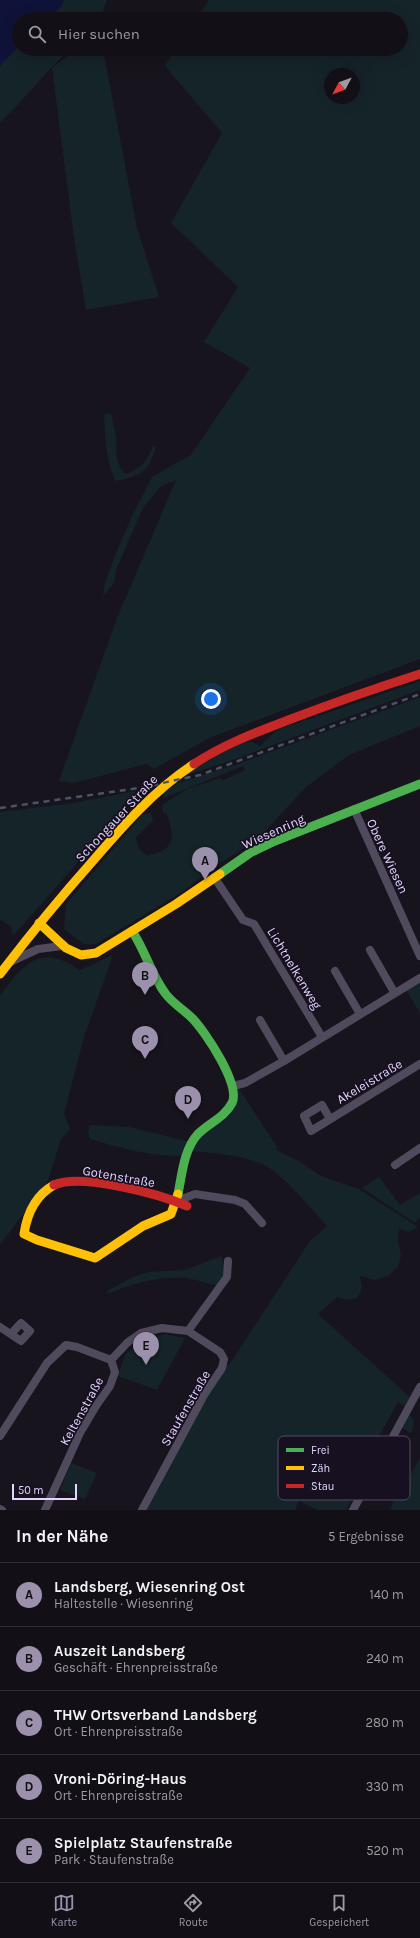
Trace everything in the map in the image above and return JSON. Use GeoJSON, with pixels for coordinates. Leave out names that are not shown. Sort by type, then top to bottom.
{"type":"FeatureCollection","features":[{"type":"Feature","properties":{"kind":"street","name":"Schongauer Straße"},"geometry":{"type":"LineString","coordinates":[[0,974],[10,963],[39,923],[117,832],[150,798],[178,774],[209,754],[252,734],[320,708],[420,674]]}},
{"type":"Feature","properties":{"kind":"street","name":"Wiesenring"},"geometry":{"type":"LineString","coordinates":[[39,923],[62,946],[81,955],[96,953],[250,853],[275,841],[420,784]]}},
{"type":"Feature","properties":{"kind":"street","name":"Obere Wiesen"},"geometry":{"type":"LineString","coordinates":[[354,809],[420,956]]}},
{"type":"Feature","properties":{"kind":"street","name":"Lichtnelkenweg"},"geometry":{"type":"LineString","coordinates":[[214,877],[243,920],[254,924],[322,1037]]}},
{"type":"Feature","properties":{"kind":"street"},"geometry":{"type":"LineString","coordinates":[[132,931],[145,951],[166,994],[193,1020],[210,1044],[233,1086],[245,1083],[284,1061],[394,992],[420,978]]}},
{"type":"Feature","properties":{"kind":"street"},"geometry":{"type":"LineString","coordinates":[[10,963],[38,950],[62,946]]}},
{"type":"Feature","properties":{"kind":"street"},"geometry":{"type":"LineString","coordinates":[[370,950],[394,992]]}},
{"type":"Feature","properties":{"kind":"street"},"geometry":{"type":"LineString","coordinates":[[334,971],[360,1014]]}},
{"type":"Feature","properties":{"kind":"street"},"geometry":{"type":"LineString","coordinates":[[260,1020],[284,1061]]}},
{"type":"Feature","properties":{"kind":"street","name":"Akeleistraße"},"geometry":{"type":"LineString","coordinates":[[330,1119],[420,1064]]}},
{"type":"Feature","properties":{"kind":"street","name":"Gotenstraße"},"geometry":{"type":"LineString","coordinates":[[187,1206],[178,1201],[118,1187],[72,1180],[56,1183],[45,1190],[25,1222],[24,1234],[37,1240],[95,1258],[106,1253],[118,1242],[141,1226],[171,1214],[178,1201],[193,1140],[201,1130],[229,1109],[234,1099],[233,1086]]}},
{"type":"Feature","properties":{"kind":"street"},"geometry":{"type":"LineString","coordinates":[[395,1165],[420,1148]]}},
{"type":"Feature","properties":{"kind":"street"},"geometry":{"type":"LineString","coordinates":[[178,1201],[195,1194],[236,1200],[245,1204],[262,1223]]}},
{"type":"Feature","properties":{"kind":"street"},"geometry":{"type":"LineString","coordinates":[[188,1331],[224,1281],[229,1269],[228,1262]]}},
{"type":"Feature","properties":{"kind":"street"},"geometry":{"type":"LineString","coordinates":[[0,1327],[11,1334]]}},
{"type":"Feature","properties":{"kind":"street","name":"Staufenstraße"},"geometry":{"type":"LineString","coordinates":[[111,1360],[126,1342],[141,1333],[162,1328],[188,1331],[220,1352],[225,1363],[204,1394],[142,1510]]}},
{"type":"Feature","properties":{"kind":"street"},"geometry":{"type":"LineString","coordinates":[[0,1436],[47,1363],[66,1345],[77,1346],[111,1360]]}},
{"type":"Feature","properties":{"kind":"street","name":"Keltenstraße"},"geometry":{"type":"LineString","coordinates":[[45,1510],[80,1433],[110,1386],[115,1372],[111,1360]]}},
{"type":"Feature","properties":{"kind":"street"},"geometry":{"type":"LineString","coordinates":[[393,1436],[420,1387]]}},
{"type":"Feature","properties":{"kind":"street"},"geometry":{"type":"LineString","coordinates":[[353,1510],[358,1500]]}},
{"type":"Feature","properties":{"kind":"shaded area"},"geometry":{"type":"Polygon","coordinates":[[[0,0],[64,0],[61,7],[56,12],[12,12],[12,53],[0,66],[0,0]]]}},
{"type":"Feature","properties":{"kind":"shaded area"},"geometry":{"type":"Polygon","coordinates":[[[2,0],[107,0],[103,12],[12,12],[12,56],[63,56],[0,123],[0,66],[9,55],[2,0]]]}},
{"type":"Feature","properties":{"kind":"shaded area"},"geometry":{"type":"Polygon","coordinates":[[[209,0],[420,0],[420,659],[209,738],[154,769],[146,764],[74,783],[59,781],[117,618],[176,480],[161,486],[143,508],[116,570],[114,583],[103,596],[105,583],[132,516],[152,477],[190,456],[250,368],[204,342],[238,287],[171,223],[222,133],[165,66],[171,56],[408,56],[408,12],[201,12],[209,0]]]}},
{"type":"Feature","properties":{"kind":"shaded area"},"geometry":{"type":"Polygon","coordinates":[[[104,56],[137,228],[159,297],[86,310],[74,238],[52,68],[67,57],[104,56]]]}},
{"type":"Feature","properties":{"kind":"shaded area"},"geometry":{"type":"Polygon","coordinates":[[[104,414],[111,414],[116,436],[116,453],[119,465],[125,474],[139,467],[145,461],[153,447],[156,446],[147,468],[137,475],[115,481],[108,456],[104,414]]]}},
{"type":"Feature","properties":{"kind":"shaded area"},"geometry":{"type":"Polygon","coordinates":[[[420,681],[420,690],[230,761],[183,776],[232,747],[250,742],[260,746],[277,730],[420,681]]]}},
{"type":"Feature","properties":{"kind":"shaded area"},"geometry":{"type":"Polygon","coordinates":[[[420,697],[420,726],[349,755],[306,787],[259,838],[217,865],[182,892],[96,944],[84,944],[64,929],[66,904],[142,815],[151,813],[153,821],[136,837],[138,847],[146,855],[163,851],[171,842],[172,836],[166,813],[163,813],[162,805],[185,790],[220,778],[223,780],[245,770],[243,766],[164,798],[162,794],[178,783],[238,764],[420,697]]]}},
{"type":"Feature","properties":{"kind":"shaded area"},"geometry":{"type":"Polygon","coordinates":[[[135,791],[137,795],[13,936],[11,927],[0,919],[0,812],[73,803],[135,791]]]}},
{"type":"Feature","properties":{"kind":"shaded area"},"geometry":{"type":"Polygon","coordinates":[[[113,955],[84,1037],[64,1114],[70,1129],[61,1139],[48,1181],[0,1245],[0,996],[24,967],[40,958],[48,957],[58,959],[67,962],[80,970],[113,955]]]}},
{"type":"Feature","properties":{"kind":"shaded area"},"geometry":{"type":"Polygon","coordinates":[[[420,983],[420,1013],[406,990],[420,983]]]}},
{"type":"Feature","properties":{"kind":"shaded area"},"geometry":{"type":"Polygon","coordinates":[[[238,1087],[277,1147],[276,1150],[299,1161],[321,1176],[359,1189],[418,1227],[409,1232],[399,1229],[398,1241],[401,1256],[398,1267],[388,1276],[375,1280],[360,1276],[362,1289],[357,1298],[347,1300],[337,1297],[318,1314],[410,1397],[405,1406],[398,1402],[379,1436],[278,1436],[278,1500],[351,1500],[346,1510],[318,1510],[299,1501],[295,1510],[143,1510],[225,1365],[229,1365],[310,1241],[327,1226],[286,1182],[268,1167],[252,1160],[235,1156],[191,1151],[238,1087]]]}},
{"type":"Feature","properties":{"kind":"shaded area"},"geometry":{"type":"Polygon","coordinates":[[[90,1125],[129,1127],[191,1142],[186,1155],[175,1156],[151,1154],[125,1149],[90,1139],[88,1132],[90,1125]]]}},
{"type":"Feature","properties":{"kind":"shaded area"},"geometry":{"type":"Polygon","coordinates":[[[379,1177],[400,1205],[420,1193],[420,1217],[415,1223],[362,1188],[379,1177]]]}},
{"type":"Feature","properties":{"kind":"shaded area"},"geometry":{"type":"Polygon","coordinates":[[[221,1256],[224,1264],[224,1272],[218,1286],[192,1279],[165,1278],[125,1287],[108,1294],[107,1291],[133,1277],[149,1272],[185,1270],[221,1256]]]}},
{"type":"Feature","properties":{"kind":"shaded area"},"geometry":{"type":"Polygon","coordinates":[[[164,1334],[185,1338],[157,1390],[118,1376],[125,1355],[136,1345],[164,1334]]]}},
{"type":"Feature","properties":{"kind":"shaded area"},"geometry":{"type":"Polygon","coordinates":[[[409,1414],[413,1418],[414,1423],[411,1433],[402,1428],[409,1414]]]}},
{"type":"Feature","properties":{"kind":"shaded area"},"geometry":{"type":"Polygon","coordinates":[[[420,1458],[420,1510],[390,1510],[394,1502],[390,1500],[410,1500],[410,1475],[420,1458]]]}},
{"type":"Feature","properties":{"kind":"shaded area"},"geometry":{"type":"Polygon","coordinates":[[[71,1463],[97,1473],[85,1499],[60,1490],[71,1463]]]}},
{"type":"Feature","properties":{"kind":"railway"},"geometry":{"type":"LineString","coordinates":[[0,808],[139,788],[200,775],[420,694]]}},
{"type":"Feature","properties":{"kind":"traffic: fast"},"geometry":{"type":"LineString","coordinates":[[220,874],[250,853],[275,841],[420,784]]}},
{"type":"Feature","properties":{"kind":"traffic: fast"},"geometry":{"type":"LineString","coordinates":[[132,931],[141,946],[160,986],[171,1000],[192,1018],[213,1046],[227,1072],[233,1095],[232,1103],[229,1108],[202,1130],[193,1140],[184,1162],[178,1194]]}},
{"type":"Feature","properties":{"kind":"traffic: slow"},"geometry":{"type":"LineString","coordinates":[[0,974],[56,904],[139,810],[165,785],[194,764]]}},
{"type":"Feature","properties":{"kind":"traffic: slow"},"geometry":{"type":"LineString","coordinates":[[39,923],[66,948],[81,955],[96,953],[176,904],[220,874]]}},
{"type":"Feature","properties":{"kind":"traffic: slow"},"geometry":{"type":"LineString","coordinates":[[54,1185],[42,1194],[33,1206],[27,1219],[24,1234],[37,1240],[95,1258],[143,1226],[171,1214],[178,1194]]}},
{"type":"Feature","properties":{"kind":"traffic: jam"},"geometry":{"type":"LineString","coordinates":[[194,764],[229,744],[266,729],[339,701],[420,674]]}},
{"type":"Feature","properties":{"kind":"traffic: jam"},"geometry":{"type":"LineString","coordinates":[[54,1185],[67,1182],[101,1183],[140,1191],[187,1206]]}},
{"type":"Feature","properties":{"kind":"place","name":"Landsberg, Wiesenring Ost"},"geometry":{"type":"Point","coordinates":[205,880]}},
{"type":"Feature","properties":{"kind":"place","name":"Auszeit Landsberg"},"geometry":{"type":"Point","coordinates":[145,995]}},
{"type":"Feature","properties":{"kind":"place","name":"THW Ortsverband Landsberg"},"geometry":{"type":"Point","coordinates":[145,1059]}},
{"type":"Feature","properties":{"kind":"place","name":"Vroni-Döring-Haus"},"geometry":{"type":"Point","coordinates":[188,1119]}},
{"type":"Feature","properties":{"kind":"place","name":"Spielplatz Staufenstraße"},"geometry":{"type":"Point","coordinates":[146,1365]}}]}
